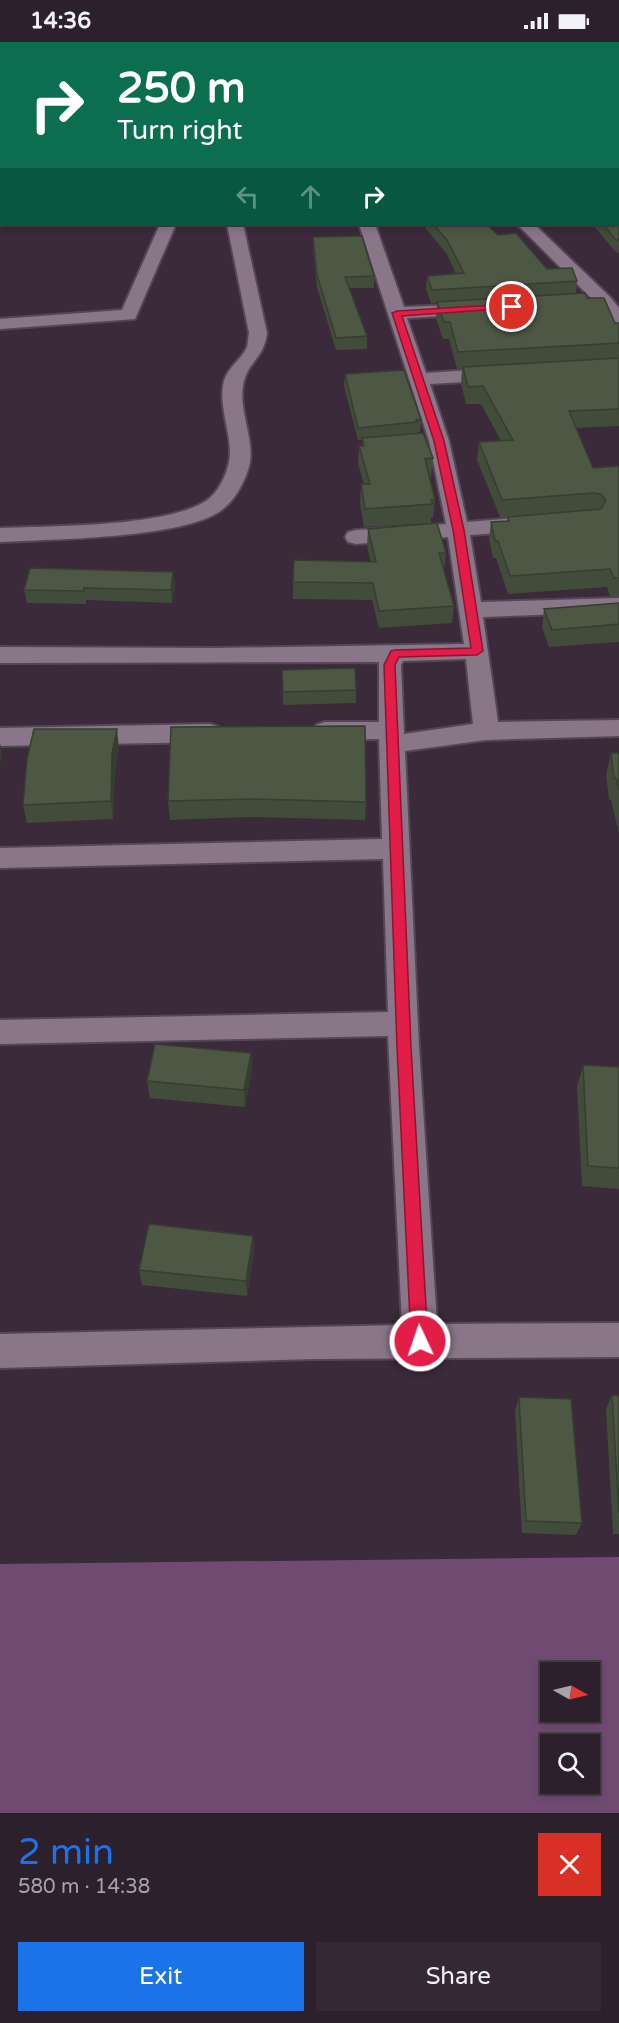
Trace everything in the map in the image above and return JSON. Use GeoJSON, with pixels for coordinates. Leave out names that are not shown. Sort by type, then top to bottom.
{"type":"FeatureCollection","features":[{"type":"Feature","properties":{"kind":"street"},"geometry":{"type":"LineString","coordinates":[[0,324],[129,315],[168,225]]}},
{"type":"Feature","properties":{"kind":"street"},"geometry":{"type":"LineString","coordinates":[[0,535],[82,531],[163,523],[183,518],[216,504],[234,480],[240,460],[233,405],[234,381],[243,364],[256,348],[258,333],[235,225]]}},
{"type":"Feature","properties":{"kind":"street"},"geometry":{"type":"LineString","coordinates":[[367,225],[439,441],[459,530],[486,731]]}},
{"type":"Feature","properties":{"kind":"street"},"geometry":{"type":"LineString","coordinates":[[526,225],[604,301],[619,320]]}},
{"type":"Feature","properties":{"kind":"street"},"geometry":{"type":"LineString","coordinates":[[581,303],[604,301]]}},
{"type":"Feature","properties":{"kind":"street"},"geometry":{"type":"LineString","coordinates":[[397,313],[489,308]]}},
{"type":"Feature","properties":{"kind":"street"},"geometry":{"type":"LineString","coordinates":[[419,380],[513,374]]}},
{"type":"Feature","properties":{"kind":"street"},"geometry":{"type":"LineString","coordinates":[[416,443],[439,441]]}},
{"type":"Feature","properties":{"kind":"street"},"geometry":{"type":"LineString","coordinates":[[356,537],[554,522]]}},
{"type":"Feature","properties":{"kind":"street"},"geometry":{"type":"LineString","coordinates":[[471,610],[619,606]]}},
{"type":"Feature","properties":{"kind":"street"},"geometry":{"type":"LineString","coordinates":[[0,655],[217,656],[477,651]]}},
{"type":"Feature","properties":{"kind":"street"},"geometry":{"type":"LineString","coordinates":[[395,654],[389,665],[403,1024],[420,1341]]}},
{"type":"Feature","properties":{"kind":"street"},"geometry":{"type":"LineString","coordinates":[[297,732],[392,737],[486,731],[619,728]]}},
{"type":"Feature","properties":{"kind":"street"},"geometry":{"type":"LineString","coordinates":[[0,737],[238,733]]}},
{"type":"Feature","properties":{"kind":"street"},"geometry":{"type":"LineString","coordinates":[[0,858],[397,849]]}},
{"type":"Feature","properties":{"kind":"street"},"geometry":{"type":"LineString","coordinates":[[0,1032],[403,1024]]}},
{"type":"Feature","properties":{"kind":"street"},"geometry":{"type":"LineString","coordinates":[[0,1351],[314,1342],[619,1340]]}},
{"type":"Feature","properties":{"kind":"shaded area"},"geometry":{"type":"Polygon","coordinates":[[[619,1557],[619,1813],[0,1813],[0,1564],[619,1557]]]}},
{"type":"Feature","properties":{"kind":"building"},"geometry":{"type":"Polygon","coordinates":[[[434,225],[487,225],[498,235],[516,233],[547,269],[572,268],[577,281],[432,290],[427,276],[464,273],[447,240],[434,225]]]}},
{"type":"Feature","properties":{"kind":"building"},"geometry":{"type":"Polygon","coordinates":[[[604,225],[619,225],[619,241],[604,225]]]}},
{"type":"Feature","properties":{"kind":"building"},"geometry":{"type":"Polygon","coordinates":[[[362,236],[374,276],[345,277],[367,336],[336,338],[317,275],[313,237],[362,236]]]}},
{"type":"Feature","properties":{"kind":"building"},"geometry":{"type":"Polygon","coordinates":[[[585,293],[587,298],[604,298],[615,323],[619,323],[619,343],[458,352],[450,322],[444,322],[437,302],[585,293]]]}},
{"type":"Feature","properties":{"kind":"building"},"geometry":{"type":"Polygon","coordinates":[[[619,358],[619,409],[569,411],[593,468],[619,466],[619,578],[614,578],[610,569],[510,576],[498,541],[495,541],[491,522],[509,521],[508,517],[601,509],[606,500],[601,494],[593,493],[502,500],[479,442],[513,440],[483,386],[468,387],[463,367],[619,358]]]}},
{"type":"Feature","properties":{"kind":"building"},"geometry":{"type":"Polygon","coordinates":[[[404,370],[421,420],[358,428],[345,374],[404,370]]]}},
{"type":"Feature","properties":{"kind":"building"},"geometry":{"type":"Polygon","coordinates":[[[423,433],[433,458],[425,459],[435,500],[431,500],[433,504],[365,509],[361,484],[370,484],[359,446],[364,446],[362,438],[423,433]]]}},
{"type":"Feature","properties":{"kind":"building"},"geometry":{"type":"Polygon","coordinates":[[[437,523],[446,553],[439,553],[454,606],[379,611],[373,583],[293,582],[294,560],[376,562],[368,529],[437,523]]]}},
{"type":"Feature","properties":{"kind":"building"},"geometry":{"type":"Polygon","coordinates":[[[30,568],[173,572],[171,590],[84,588],[84,591],[24,590],[30,568]]]}},
{"type":"Feature","properties":{"kind":"building"},"geometry":{"type":"Polygon","coordinates":[[[619,603],[619,624],[552,630],[544,609],[619,603]]]}},
{"type":"Feature","properties":{"kind":"building"},"geometry":{"type":"Polygon","coordinates":[[[355,668],[356,690],[283,692],[282,670],[355,668]]]}},
{"type":"Feature","properties":{"kind":"building"},"geometry":{"type":"Polygon","coordinates":[[[365,726],[366,802],[251,799],[168,801],[171,727],[365,726]]]}},
{"type":"Feature","properties":{"kind":"building"},"geometry":{"type":"Polygon","coordinates":[[[34,729],[117,729],[112,754],[111,801],[23,805],[27,759],[34,729]]]}},
{"type":"Feature","properties":{"kind":"building"},"geometry":{"type":"Polygon","coordinates":[[[611,753],[619,753],[619,790],[616,778],[614,778],[611,753]]]}},
{"type":"Feature","properties":{"kind":"building"},"geometry":{"type":"Polygon","coordinates":[[[155,1044],[251,1053],[244,1090],[147,1081],[155,1044]]]}},
{"type":"Feature","properties":{"kind":"building"},"geometry":{"type":"Polygon","coordinates":[[[583,1065],[619,1067],[619,1168],[588,1166],[583,1065]]]}},
{"type":"Feature","properties":{"kind":"building"},"geometry":{"type":"Polygon","coordinates":[[[149,1224],[253,1236],[246,1281],[139,1270],[149,1224]]]}},
{"type":"Feature","properties":{"kind":"building"},"geometry":{"type":"Polygon","coordinates":[[[612,1395],[619,1396],[619,1514],[612,1395]]]}},
{"type":"Feature","properties":{"kind":"building"},"geometry":{"type":"Polygon","coordinates":[[[519,1397],[571,1399],[582,1523],[526,1521],[519,1397]]]}},
{"type":"Feature","properties":{"kind":"route"},"geometry":{"type":"LineString","coordinates":[[420,1341],[404,1047],[389,665],[395,654],[477,651],[459,530],[439,441],[397,313],[512,307]]}}]}
